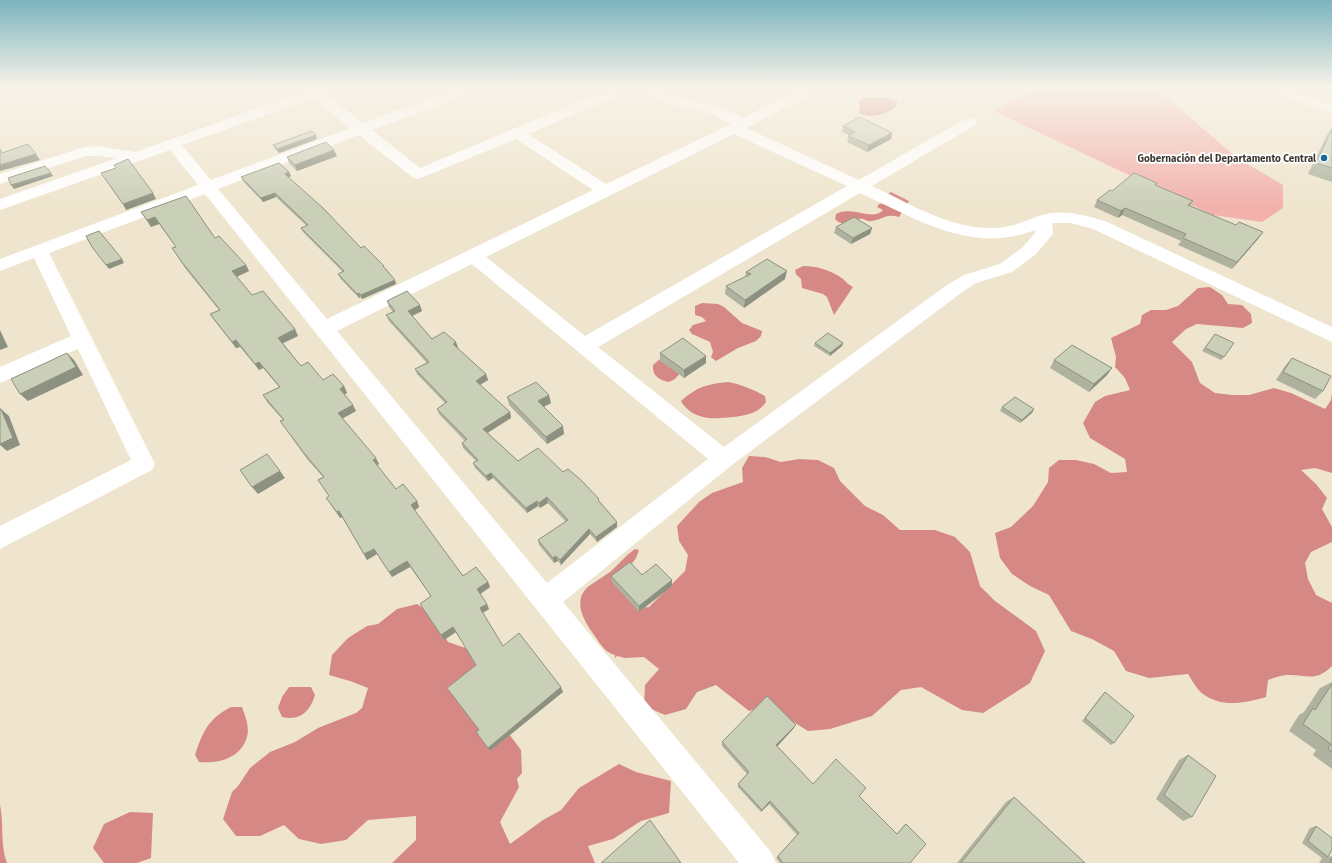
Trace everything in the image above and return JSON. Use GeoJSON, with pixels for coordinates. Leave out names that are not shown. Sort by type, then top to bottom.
{"type":"FeatureCollection","features":[{"type":"Feature","properties":{"kind":"street"},"geometry":{"type":"LineString","coordinates":[[0,205],[222,126]]}},
{"type":"Feature","properties":{"kind":"street"},"geometry":{"type":"LineString","coordinates":[[356,126],[418,174],[533,126]]}},
{"type":"Feature","properties":{"kind":"street"},"geometry":{"type":"LineString","coordinates":[[0,265],[371,126]]}},
{"type":"Feature","properties":{"kind":"street"},"geometry":{"type":"LineString","coordinates":[[324,329],[738,126]]}},
{"type":"Feature","properties":{"kind":"street"},"geometry":{"type":"LineString","coordinates":[[740,126],[946,226],[971,233],[989,234],[1008,232],[1054,217],[1067,217],[1099,225],[1332,335]]}},
{"type":"Feature","properties":{"kind":"street"},"geometry":{"type":"LineString","coordinates":[[584,346],[963,126]]}},
{"type":"Feature","properties":{"kind":"street"},"geometry":{"type":"LineString","coordinates":[[517,133],[604,191]]}},
{"type":"Feature","properties":{"kind":"street"},"geometry":{"type":"LineString","coordinates":[[173,144],[760,863]]}},
{"type":"Feature","properties":{"kind":"street"},"geometry":{"type":"LineString","coordinates":[[0,179],[84,152],[98,151],[126,156],[140,155]]}},
{"type":"Feature","properties":{"kind":"street"},"geometry":{"type":"LineString","coordinates":[[545,600],[724,459],[954,289],[970,279],[1006,268],[1012,264],[1029,251],[1044,234],[1043,220]]}},
{"type":"Feature","properties":{"kind":"street"},"geometry":{"type":"LineString","coordinates":[[0,538],[144,464],[39,250]]}},
{"type":"Feature","properties":{"kind":"street"},"geometry":{"type":"LineString","coordinates":[[473,256],[724,459]]}},
{"type":"Feature","properties":{"kind":"street"},"geometry":{"type":"LineString","coordinates":[[0,375],[82,339]]}},
{"type":"Feature","properties":{"kind":"shaded area"},"geometry":{"type":"Polygon","coordinates":[[[1026,126],[1200,126],[1237,158],[1283,185],[1283,208],[1262,222],[1213,215],[1026,126]]]}},
{"type":"Feature","properties":{"kind":"shaded area"},"geometry":{"type":"Polygon","coordinates":[[[891,192],[909,201],[899,217],[887,216],[870,221],[859,219],[847,223],[838,222],[835,219],[836,214],[849,211],[868,214],[879,213],[883,210],[877,207],[879,204],[884,203],[891,192]]]}},
{"type":"Feature","properties":{"kind":"shaded area"},"geometry":{"type":"Polygon","coordinates":[[[803,266],[829,271],[853,287],[834,315],[827,297],[823,294],[802,288],[801,279],[796,274],[795,270],[803,266]]]}},
{"type":"Feature","properties":{"kind":"shaded area"},"geometry":{"type":"Polygon","coordinates":[[[1210,287],[1222,295],[1228,304],[1242,305],[1251,314],[1252,323],[1243,328],[1197,324],[1186,329],[1172,342],[1192,362],[1200,383],[1215,393],[1233,395],[1249,395],[1274,388],[1291,393],[1325,409],[1331,400],[1332,393],[1332,473],[1315,468],[1301,470],[1316,484],[1327,498],[1322,509],[1332,527],[1332,542],[1311,552],[1305,563],[1308,579],[1316,595],[1332,603],[1332,666],[1326,671],[1315,676],[1285,675],[1268,680],[1266,697],[1234,703],[1218,701],[1203,694],[1188,674],[1149,678],[1126,671],[1114,651],[1092,639],[1071,631],[1049,595],[1030,586],[1012,574],[1000,558],[995,533],[1011,527],[1033,506],[1048,482],[1049,468],[1059,460],[1076,460],[1094,464],[1111,473],[1127,472],[1125,459],[1090,438],[1083,423],[1095,402],[1105,396],[1130,390],[1125,378],[1115,367],[1116,357],[1111,338],[1140,324],[1142,315],[1151,310],[1166,310],[1178,306],[1198,288],[1210,287]]]}},
{"type":"Feature","properties":{"kind":"shaded area"},"geometry":{"type":"Polygon","coordinates":[[[702,303],[718,304],[724,307],[742,323],[762,331],[761,336],[756,341],[738,348],[716,361],[711,357],[713,352],[710,342],[692,334],[689,330],[693,325],[706,321],[702,317],[695,315],[695,306],[702,303]]]}},
{"type":"Feature","properties":{"kind":"shaded area"},"geometry":{"type":"Polygon","coordinates":[[[660,359],[667,359],[681,372],[675,379],[669,382],[659,379],[655,375],[653,365],[660,359]]]}},
{"type":"Feature","properties":{"kind":"shaded area"},"geometry":{"type":"Polygon","coordinates":[[[728,382],[742,386],[765,396],[766,402],[758,410],[742,416],[708,418],[693,413],[685,407],[681,401],[697,389],[728,382]]]}},
{"type":"Feature","properties":{"kind":"shaded area"},"geometry":{"type":"Polygon","coordinates":[[[749,456],[765,457],[781,462],[799,459],[818,460],[834,468],[840,481],[865,506],[883,515],[900,530],[935,530],[955,537],[970,552],[980,586],[995,601],[1036,631],[1045,651],[1030,683],[983,713],[962,710],[921,687],[901,690],[872,716],[830,729],[808,731],[768,706],[749,711],[716,685],[697,692],[686,709],[665,715],[644,706],[645,685],[659,669],[644,657],[625,658],[617,656],[615,658],[615,655],[611,654],[602,646],[588,627],[582,615],[580,603],[584,591],[589,586],[610,572],[635,549],[639,550],[636,558],[626,572],[638,608],[649,607],[685,571],[688,555],[679,541],[677,526],[699,502],[712,493],[743,482],[742,468],[749,456]]]}},
{"type":"Feature","properties":{"kind":"shaded area"},"geometry":{"type":"Polygon","coordinates":[[[417,604],[431,614],[448,642],[480,653],[509,734],[521,750],[522,773],[517,779],[519,787],[500,822],[510,844],[543,820],[561,810],[579,788],[619,764],[636,772],[671,781],[669,813],[641,821],[613,839],[588,846],[595,863],[392,863],[416,840],[416,816],[368,820],[346,840],[321,844],[299,839],[284,825],[260,836],[236,836],[223,819],[232,792],[250,768],[270,752],[295,742],[318,728],[356,713],[362,708],[368,688],[329,675],[332,655],[348,638],[367,626],[378,624],[397,609],[417,604]]]}},
{"type":"Feature","properties":{"kind":"shaded area"},"geometry":{"type":"Polygon","coordinates":[[[289,687],[311,687],[315,695],[313,701],[304,714],[294,718],[282,717],[278,708],[282,697],[289,687]]]}},
{"type":"Feature","properties":{"kind":"shaded area"},"geometry":{"type":"Polygon","coordinates":[[[231,707],[242,707],[248,729],[244,744],[234,755],[221,761],[199,762],[195,755],[207,726],[217,716],[231,707]]]}},
{"type":"Feature","properties":{"kind":"shaded area"},"geometry":{"type":"Polygon","coordinates":[[[0,805],[3,842],[7,863],[0,863],[0,805]]]}},
{"type":"Feature","properties":{"kind":"shaded area"},"geometry":{"type":"Polygon","coordinates":[[[130,812],[153,813],[151,858],[137,863],[104,863],[93,848],[104,824],[130,812]]]}},
{"type":"Feature","properties":{"kind":"building"},"geometry":{"type":"Polygon","coordinates":[[[844,126],[879,126],[892,133],[869,145],[848,136],[855,132],[844,126]]]}},
{"type":"Feature","properties":{"kind":"building"},"geometry":{"type":"Polygon","coordinates":[[[1332,129],[1332,168],[1316,163],[1332,129]]]}},
{"type":"Feature","properties":{"kind":"building"},"geometry":{"type":"Polygon","coordinates":[[[312,131],[316,135],[277,149],[273,145],[312,131]]]}},
{"type":"Feature","properties":{"kind":"building"},"geometry":{"type":"Polygon","coordinates":[[[326,142],[334,150],[295,165],[287,157],[326,142]]]}},
{"type":"Feature","properties":{"kind":"building"},"geometry":{"type":"Polygon","coordinates":[[[28,144],[36,154],[0,165],[0,149],[2,153],[28,144]]]}},
{"type":"Feature","properties":{"kind":"building"},"geometry":{"type":"Polygon","coordinates":[[[128,159],[153,193],[123,204],[101,173],[116,168],[114,165],[128,159]]]}},
{"type":"Feature","properties":{"kind":"building"},"geometry":{"type":"Polygon","coordinates":[[[279,163],[289,172],[285,174],[324,209],[361,248],[364,246],[384,266],[395,280],[361,295],[359,293],[357,294],[338,274],[344,271],[301,228],[308,225],[275,193],[261,198],[241,177],[279,163]]]}},
{"type":"Feature","properties":{"kind":"building"},"geometry":{"type":"Polygon","coordinates":[[[45,166],[51,173],[11,185],[8,178],[45,166]]]}},
{"type":"Feature","properties":{"kind":"building"},"geometry":{"type":"Polygon","coordinates":[[[1134,173],[1157,183],[1155,185],[1193,201],[1188,205],[1236,225],[1239,222],[1263,232],[1237,262],[1183,238],[1186,234],[1125,208],[1121,211],[1097,200],[1110,190],[1112,191],[1134,173]]]}},
{"type":"Feature","properties":{"kind":"building"},"geometry":{"type":"Polygon","coordinates":[[[186,196],[215,238],[219,236],[246,265],[232,271],[252,295],[263,291],[295,329],[278,338],[301,366],[308,362],[323,380],[333,374],[344,386],[340,389],[353,405],[338,413],[376,458],[373,460],[396,489],[403,484],[417,501],[411,505],[463,576],[476,567],[488,582],[477,589],[487,604],[480,608],[503,646],[519,633],[561,687],[488,748],[476,732],[479,730],[447,688],[476,665],[453,627],[441,635],[420,604],[431,596],[407,561],[389,572],[374,549],[364,554],[339,511],[337,512],[326,498],[329,496],[318,480],[324,477],[280,421],[284,420],[263,395],[280,387],[259,362],[255,364],[236,340],[232,342],[210,314],[220,310],[181,261],[172,248],[176,247],[155,217],[147,220],[141,212],[186,196]]]}},
{"type":"Feature","properties":{"kind":"building"},"geometry":{"type":"Polygon","coordinates":[[[854,217],[872,228],[853,238],[836,227],[854,217]]]}},
{"type":"Feature","properties":{"kind":"building"},"geometry":{"type":"Polygon","coordinates":[[[99,231],[122,259],[106,265],[92,247],[86,236],[99,231]]]}},
{"type":"Feature","properties":{"kind":"building"},"geometry":{"type":"Polygon","coordinates":[[[767,259],[787,271],[745,300],[726,286],[751,274],[746,272],[767,259]]]}},
{"type":"Feature","properties":{"kind":"building"},"geometry":{"type":"Polygon","coordinates":[[[407,291],[420,305],[408,311],[432,339],[444,332],[456,342],[453,344],[486,374],[476,381],[510,412],[483,429],[518,461],[538,448],[563,472],[568,469],[581,480],[599,499],[598,500],[617,522],[596,537],[589,529],[560,560],[556,556],[553,558],[538,540],[568,520],[547,497],[539,503],[537,501],[526,508],[491,473],[486,476],[473,463],[478,460],[462,443],[467,439],[437,409],[447,402],[415,369],[429,362],[386,315],[395,311],[387,301],[407,291]]]}},
{"type":"Feature","properties":{"kind":"building"},"geometry":{"type":"Polygon","coordinates":[[[828,333],[843,343],[830,353],[815,343],[828,333]]]}},
{"type":"Feature","properties":{"kind":"building"},"geometry":{"type":"Polygon","coordinates":[[[1215,334],[1234,343],[1224,357],[1205,348],[1215,334]]]}},
{"type":"Feature","properties":{"kind":"building"},"geometry":{"type":"Polygon","coordinates":[[[683,338],[706,356],[684,370],[660,353],[683,338]]]}},
{"type":"Feature","properties":{"kind":"building"},"geometry":{"type":"Polygon","coordinates":[[[1072,345],[1112,368],[1094,384],[1054,360],[1072,345]]]}},
{"type":"Feature","properties":{"kind":"building"},"geometry":{"type":"Polygon","coordinates":[[[67,353],[76,367],[20,394],[11,379],[67,353]]]}},
{"type":"Feature","properties":{"kind":"building"},"geometry":{"type":"Polygon","coordinates":[[[1292,358],[1331,376],[1323,391],[1283,372],[1292,358]]]}},
{"type":"Feature","properties":{"kind":"building"},"geometry":{"type":"Polygon","coordinates":[[[536,382],[549,395],[538,401],[563,426],[546,437],[507,397],[536,382]]]}},
{"type":"Feature","properties":{"kind":"building"},"geometry":{"type":"Polygon","coordinates":[[[1015,397],[1034,409],[1022,420],[1002,407],[1015,397]]]}},
{"type":"Feature","properties":{"kind":"building"},"geometry":{"type":"Polygon","coordinates":[[[0,409],[13,438],[0,444],[0,409]]]}},
{"type":"Feature","properties":{"kind":"building"},"geometry":{"type":"Polygon","coordinates":[[[267,454],[280,471],[252,487],[240,470],[267,454]]]}},
{"type":"Feature","properties":{"kind":"building"},"geometry":{"type":"Polygon","coordinates":[[[630,562],[642,575],[656,564],[672,580],[639,606],[611,576],[630,562]]]}},
{"type":"Feature","properties":{"kind":"building"},"geometry":{"type":"Polygon","coordinates":[[[1332,684],[1332,752],[1328,749],[1331,744],[1303,724],[1313,708],[1315,710],[1332,684]]]}},
{"type":"Feature","properties":{"kind":"building"},"geometry":{"type":"Polygon","coordinates":[[[1105,692],[1134,716],[1114,743],[1085,718],[1105,692]]]}},
{"type":"Feature","properties":{"kind":"building"},"geometry":{"type":"Polygon","coordinates":[[[767,696],[796,725],[776,745],[813,784],[836,759],[866,788],[859,796],[897,834],[906,824],[926,844],[910,863],[783,863],[778,856],[799,833],[770,801],[762,810],[738,784],[749,772],[722,742],[767,696]]]}},
{"type":"Feature","properties":{"kind":"building"},"geometry":{"type":"Polygon","coordinates":[[[1188,755],[1216,776],[1192,817],[1164,795],[1188,755]]]}},
{"type":"Feature","properties":{"kind":"building"},"geometry":{"type":"Polygon","coordinates":[[[1014,797],[1085,863],[961,863],[1014,797]]]}},
{"type":"Feature","properties":{"kind":"building"},"geometry":{"type":"Polygon","coordinates":[[[650,820],[681,863],[601,863],[650,820]]]}},
{"type":"Feature","properties":{"kind":"building"},"geometry":{"type":"Polygon","coordinates":[[[1316,826],[1332,838],[1332,849],[1328,857],[1308,841],[1316,826]]]}},
{"type":"Feature","properties":{"kind":"place","name":"Gobernación del Departamento Central"},"geometry":{"type":"Point","coordinates":[1324,158]}}]}
